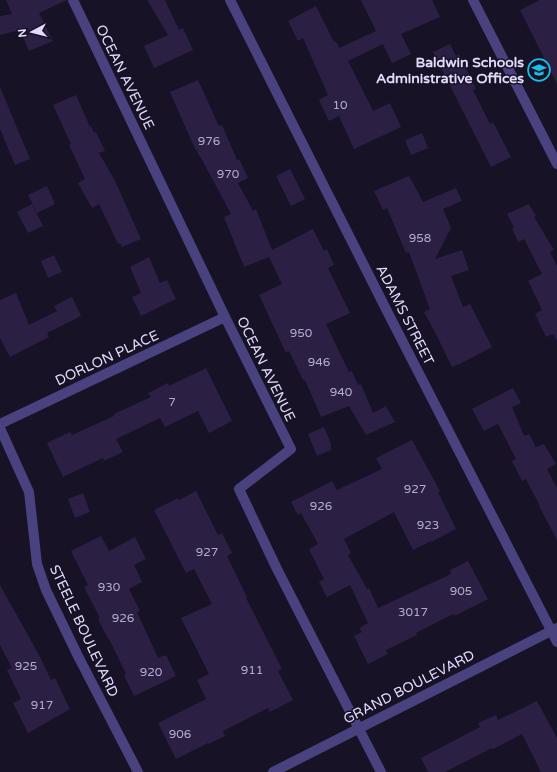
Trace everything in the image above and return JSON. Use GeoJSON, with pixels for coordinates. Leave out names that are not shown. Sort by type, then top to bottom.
{"type":"FeatureCollection","features":[{"type":"Feature","properties":{"kind":"street","name":"OCEAN AVENUE"},"geometry":{"type":"LineString","coordinates":[[73,0],[225,317],[291,449],[239,489],[277,569],[359,729]]}},
{"type":"Feature","properties":{"kind":"street","name":"ADAMS STREET"},"geometry":{"type":"LineString","coordinates":[[230,0],[386,310],[554,629],[557,642]]}},
{"type":"Feature","properties":{"kind":"street"},"geometry":{"type":"LineString","coordinates":[[473,0],[557,164]]}},
{"type":"Feature","properties":{"kind":"street","name":"DORLON PLACE"},"geometry":{"type":"LineString","coordinates":[[0,424],[225,317]]}},
{"type":"Feature","properties":{"kind":"street","name":"STEELE BOULEVARD"},"geometry":{"type":"LineString","coordinates":[[0,428],[29,492],[37,564],[46,590],[78,656],[138,772]]}},
{"type":"Feature","properties":{"kind":"street","name":"GRAND BOULEVARD"},"geometry":{"type":"LineString","coordinates":[[274,772],[554,629]]}},
{"type":"Feature","properties":{"kind":"street"},"geometry":{"type":"LineString","coordinates":[[359,729],[381,772]]}},
{"type":"Feature","properties":{"kind":"building"},"geometry":{"type":"Polygon","coordinates":[[[6,0],[67,0],[39,13],[53,41],[29,51],[20,30],[0,35],[0,16],[12,14],[6,0]]]}},
{"type":"Feature","properties":{"kind":"building"},"geometry":{"type":"Polygon","coordinates":[[[147,0],[165,0],[179,30],[183,28],[193,50],[154,68],[144,46],[168,35],[147,0]]]}},
{"type":"Feature","properties":{"kind":"building"},"geometry":{"type":"Polygon","coordinates":[[[361,0],[432,0],[440,17],[401,34],[411,54],[392,63],[383,44],[348,61],[373,111],[390,103],[401,127],[354,149],[339,116],[329,121],[319,100],[328,95],[303,38],[298,41],[288,21],[316,6],[334,42],[336,41],[339,48],[376,31],[361,0]]]}},
{"type":"Feature","properties":{"kind":"building"},"geometry":{"type":"Polygon","coordinates":[[[540,0],[557,0],[557,84],[520,10],[540,0]]]}},
{"type":"Feature","properties":{"kind":"building"},"geometry":{"type":"Polygon","coordinates":[[[450,44],[456,56],[459,54],[476,89],[473,90],[490,124],[493,122],[511,157],[491,167],[433,52],[450,44]]]}},
{"type":"Feature","properties":{"kind":"building"},"geometry":{"type":"Polygon","coordinates":[[[198,80],[219,126],[222,125],[237,160],[239,159],[248,178],[238,183],[253,211],[256,209],[272,250],[313,229],[324,251],[327,249],[334,265],[328,268],[350,313],[326,324],[349,372],[352,371],[358,385],[361,384],[373,413],[386,406],[395,422],[366,435],[349,406],[321,417],[305,380],[303,380],[289,351],[286,353],[259,295],[282,284],[269,257],[244,267],[224,217],[231,214],[195,149],[170,92],[198,80]]]}},
{"type":"Feature","properties":{"kind":"building"},"geometry":{"type":"Polygon","coordinates":[[[0,87],[30,159],[15,165],[0,129],[0,87]]]}},
{"type":"Feature","properties":{"kind":"building"},"geometry":{"type":"Polygon","coordinates":[[[76,95],[90,127],[91,126],[94,133],[96,132],[105,151],[99,153],[115,181],[141,239],[122,247],[120,243],[118,244],[99,204],[92,208],[78,183],[85,179],[53,105],[76,95]]]}},
{"type":"Feature","properties":{"kind":"building"},"geometry":{"type":"Polygon","coordinates":[[[422,133],[428,148],[411,155],[405,140],[422,133]]]}},
{"type":"Feature","properties":{"kind":"building"},"geometry":{"type":"Polygon","coordinates":[[[290,169],[305,199],[291,206],[276,176],[290,169]]]}},
{"type":"Feature","properties":{"kind":"building"},"geometry":{"type":"Polygon","coordinates":[[[409,176],[423,202],[456,188],[462,201],[443,209],[451,228],[435,259],[462,250],[469,270],[451,276],[463,307],[470,304],[492,347],[452,367],[424,312],[430,309],[409,252],[406,253],[387,208],[383,210],[374,191],[409,176]]]}},
{"type":"Feature","properties":{"kind":"building"},"geometry":{"type":"Polygon","coordinates":[[[47,186],[55,204],[37,213],[28,195],[47,186]]]}},
{"type":"Feature","properties":{"kind":"building"},"geometry":{"type":"Polygon","coordinates":[[[32,204],[43,226],[28,233],[17,212],[32,204]]]}},
{"type":"Feature","properties":{"kind":"building"},"geometry":{"type":"Polygon","coordinates":[[[529,204],[536,216],[534,217],[554,250],[550,252],[557,266],[557,341],[553,334],[546,337],[535,314],[542,310],[528,281],[542,274],[524,239],[518,242],[512,228],[514,227],[507,214],[529,204]]]}},
{"type":"Feature","properties":{"kind":"building"},"geometry":{"type":"Polygon","coordinates":[[[54,255],[62,272],[48,278],[41,261],[54,255]]]}},
{"type":"Feature","properties":{"kind":"building"},"geometry":{"type":"Polygon","coordinates":[[[149,257],[160,283],[167,280],[176,299],[141,316],[132,297],[141,293],[130,267],[149,257]]]}},
{"type":"Feature","properties":{"kind":"building"},"geometry":{"type":"Polygon","coordinates":[[[16,293],[29,325],[57,311],[54,306],[72,297],[81,316],[47,333],[49,337],[10,357],[0,338],[0,300],[16,293]]]}},
{"type":"Feature","properties":{"kind":"building"},"geometry":{"type":"Polygon","coordinates":[[[206,368],[232,421],[209,433],[198,411],[165,427],[160,418],[116,439],[123,452],[104,461],[103,458],[63,477],[47,443],[70,432],[72,435],[114,416],[114,414],[151,397],[148,393],[168,383],[169,386],[206,368]]]}},
{"type":"Feature","properties":{"kind":"building"},"geometry":{"type":"Polygon","coordinates":[[[513,388],[521,403],[512,407],[524,436],[529,434],[536,447],[544,444],[556,464],[547,469],[557,488],[557,540],[526,479],[522,481],[512,461],[516,459],[498,424],[484,431],[472,409],[513,388]]]}},
{"type":"Feature","properties":{"kind":"building"},"geometry":{"type":"Polygon","coordinates":[[[324,427],[331,444],[331,450],[317,456],[308,434],[324,427]]]}},
{"type":"Feature","properties":{"kind":"building"},"geometry":{"type":"Polygon","coordinates":[[[412,440],[440,491],[438,492],[456,529],[413,550],[394,512],[344,539],[351,553],[348,555],[367,589],[369,588],[378,608],[451,574],[450,570],[468,561],[488,599],[454,616],[453,614],[416,633],[417,635],[386,650],[388,654],[368,664],[354,636],[362,632],[359,628],[368,623],[350,585],[327,597],[319,582],[324,579],[309,549],[318,544],[301,513],[298,515],[291,502],[332,481],[337,490],[382,469],[376,458],[412,440]]]}},
{"type":"Feature","properties":{"kind":"building"},"geometry":{"type":"Polygon","coordinates":[[[196,491],[218,535],[222,533],[232,553],[227,556],[247,597],[246,598],[282,669],[278,671],[293,700],[270,712],[268,708],[223,731],[225,736],[176,759],[158,723],[206,699],[197,680],[209,674],[181,618],[212,604],[194,569],[186,573],[154,510],[196,491]]]}},
{"type":"Feature","properties":{"kind":"building"},"geometry":{"type":"Polygon","coordinates":[[[83,493],[90,512],[75,518],[68,499],[83,493]]]}},
{"type":"Feature","properties":{"kind":"building"},"geometry":{"type":"Polygon","coordinates":[[[101,536],[109,551],[135,537],[146,559],[134,565],[142,582],[129,589],[140,611],[137,612],[158,658],[166,655],[176,676],[134,696],[124,675],[126,674],[98,619],[100,618],[84,587],[88,585],[71,551],[101,536]]]}},
{"type":"Feature","properties":{"kind":"building"},"geometry":{"type":"Polygon","coordinates":[[[0,585],[39,655],[51,680],[55,678],[70,709],[28,733],[13,703],[21,699],[7,670],[12,668],[0,645],[0,585]]]}},
{"type":"Feature","properties":{"kind":"building"},"geometry":{"type":"Polygon","coordinates":[[[537,701],[557,738],[557,772],[541,772],[522,734],[445,772],[428,772],[421,758],[480,727],[478,723],[496,715],[498,720],[537,701]]]}},
{"type":"Feature","properties":{"kind":"place","name":"Baldwin Schools Administrative Offices"},"geometry":{"type":"Point","coordinates":[539,70]}}]}
